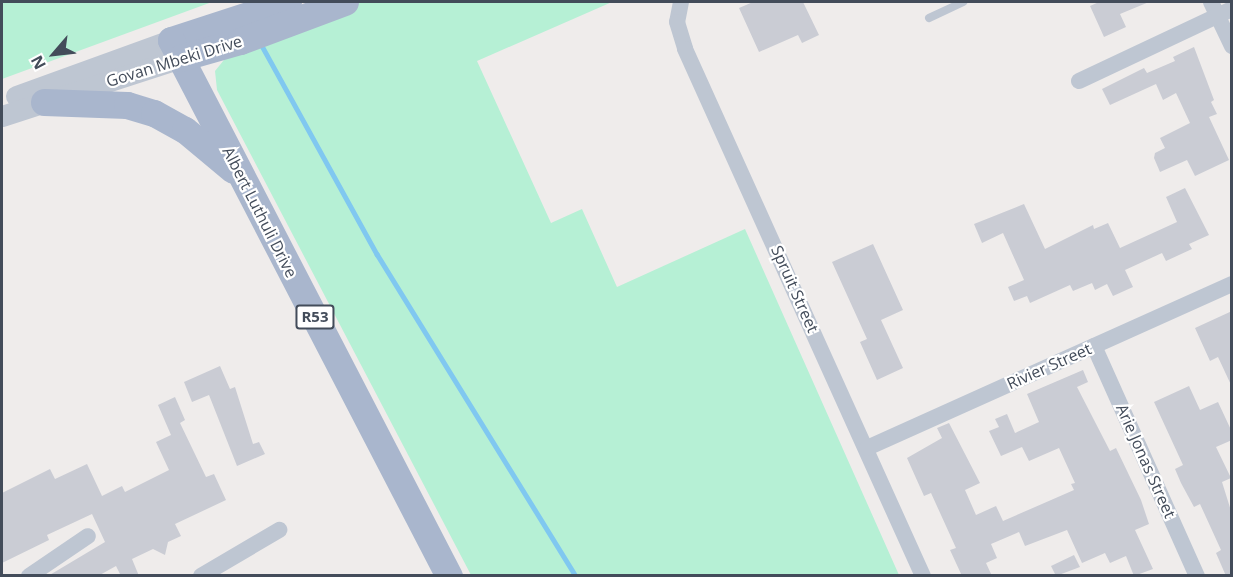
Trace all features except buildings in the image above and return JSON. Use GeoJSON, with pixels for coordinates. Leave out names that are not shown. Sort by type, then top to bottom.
{"type":"FeatureCollection","features":[{"type":"Feature","properties":{"kind":"main road","name":"Govan Mbeki Drive"},"geometry":{"type":"LineString","coordinates":[[176,49],[296,10],[345,2]]}},
{"type":"Feature","properties":{"kind":"main road","name":"Albert Luthuli Drive"},"geometry":{"type":"LineString","coordinates":[[176,49],[449,576]]}},
{"type":"Feature","properties":{"kind":"main road"},"geometry":{"type":"LineString","coordinates":[[44,102],[127,105],[154,113],[185,130],[243,178]]}},
{"type":"Feature","properties":{"kind":"street","name":"Spruit Street"},"geometry":{"type":"LineString","coordinates":[[681,2],[677,9],[680,36],[923,576]]}},
{"type":"Feature","properties":{"kind":"street"},"geometry":{"type":"LineString","coordinates":[[1078,81],[1220,9],[1232,46]]}},
{"type":"Feature","properties":{"kind":"street","name":"Govan Mbeki Drive"},"geometry":{"type":"LineString","coordinates":[[2,102],[176,49]]}},
{"type":"Feature","properties":{"kind":"street","name":"Govan Mbeki Drive"},"geometry":{"type":"LineString","coordinates":[[2,116],[44,102],[176,49]]}},
{"type":"Feature","properties":{"kind":"street","name":"Rivier Street"},"geometry":{"type":"LineString","coordinates":[[867,448],[1232,284]]}},
{"type":"Feature","properties":{"kind":"street","name":"Arie Jonas Street"},"geometry":{"type":"LineString","coordinates":[[1094,346],[1197,576]]}},
{"type":"Feature","properties":{"kind":"street"},"geometry":{"type":"LineString","coordinates":[[203,575],[279,530]]}},
{"type":"Feature","properties":{"kind":"street"},"geometry":{"type":"LineString","coordinates":[[28,576],[88,536]]}},
{"type":"Feature","properties":{"kind":"lane"},"geometry":{"type":"LineString","coordinates":[[929,18],[963,2]]}},
{"type":"Feature","properties":{"kind":"green space"},"geometry":{"type":"Polygon","coordinates":[[[2,2],[212,2],[2,79],[2,2]]]}},
{"type":"Feature","properties":{"kind":"green space"},"geometry":{"type":"Polygon","coordinates":[[[362,2],[612,2],[477,61],[551,223],[582,209],[617,287],[745,229],[899,575],[471,575],[217,90],[215,71],[228,55],[362,2]]]}},
{"type":"Feature","properties":{"kind":"waterway"},"geometry":{"type":"LineString","coordinates":[[261,44],[377,254],[576,576]]}}]}
